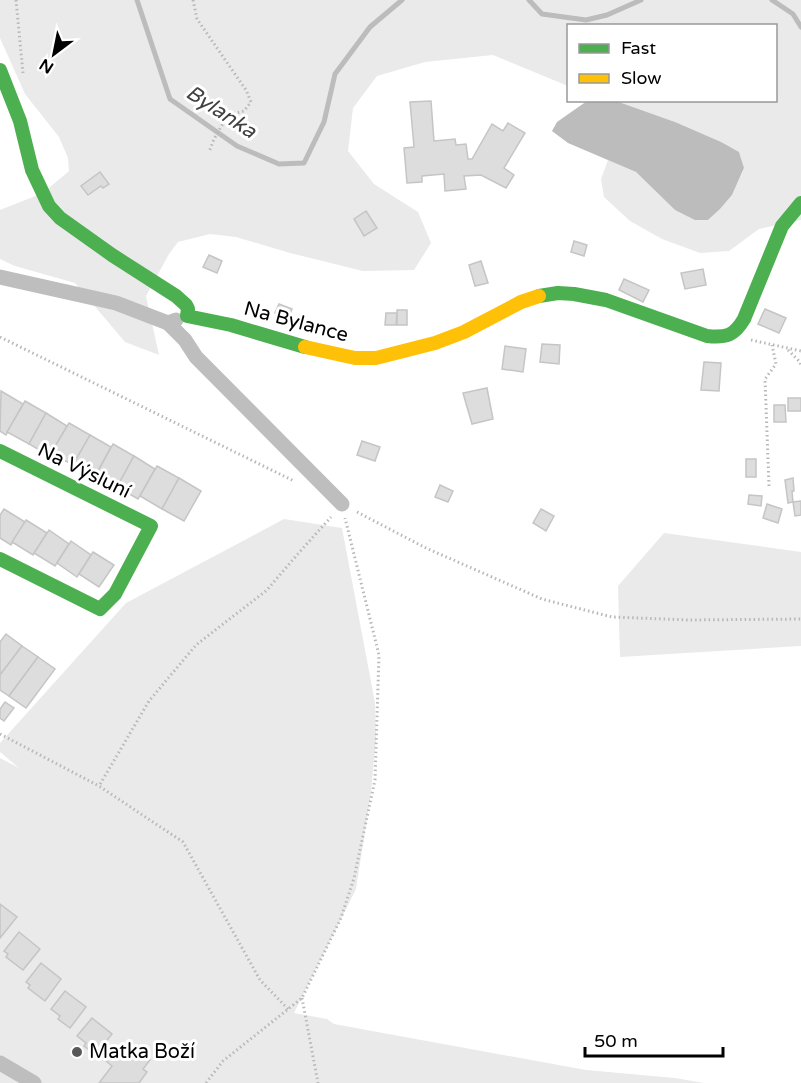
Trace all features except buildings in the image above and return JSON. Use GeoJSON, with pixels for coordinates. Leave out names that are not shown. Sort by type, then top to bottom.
{"type":"FeatureCollection","features":[{"type":"Feature","properties":{"kind":"street"},"geometry":{"type":"LineString","coordinates":[[0,70],[20,121],[32,170],[49,206],[60,218],[186,305],[188,316],[168,322]]}},
{"type":"Feature","properties":{"kind":"street"},"geometry":{"type":"LineString","coordinates":[[732,334],[740,327],[744,319],[782,226],[801,203]]}},
{"type":"Feature","properties":{"kind":"street"},"geometry":{"type":"LineString","coordinates":[[0,278],[116,303],[168,322],[196,357],[342,504]]}},
{"type":"Feature","properties":{"kind":"street","name":"Na Bylance"},"geometry":{"type":"LineString","coordinates":[[188,316],[231,325],[310,349],[366,358],[376,358],[435,343],[464,332],[521,302],[538,296],[558,293],[606,300],[707,336],[719,338],[732,334]]}},
{"type":"Feature","properties":{"kind":"street","name":"Na Výsluní"},"geometry":{"type":"LineString","coordinates":[[0,451],[151,526],[115,594],[100,609],[0,559]]}},
{"type":"Feature","properties":{"kind":"street"},"geometry":{"type":"LineString","coordinates":[[0,1063],[34,1083]]}},
{"type":"Feature","properties":{"kind":"path"},"geometry":{"type":"LineString","coordinates":[[193,0],[197,19],[246,90],[251,102],[244,111],[228,116],[209,152]]}},
{"type":"Feature","properties":{"kind":"path"},"geometry":{"type":"LineString","coordinates":[[732,334],[801,351]]}},
{"type":"Feature","properties":{"kind":"path"},"geometry":{"type":"LineString","coordinates":[[0,338],[299,483]]}},
{"type":"Feature","properties":{"kind":"path"},"geometry":{"type":"LineString","coordinates":[[769,486],[765,379],[776,364],[772,345]]}},
{"type":"Feature","properties":{"kind":"path"},"geometry":{"type":"LineString","coordinates":[[787,348],[801,366]]}},
{"type":"Feature","properties":{"kind":"path"},"geometry":{"type":"LineString","coordinates":[[342,504],[426,548],[542,598],[612,617],[689,620],[801,619]]}},
{"type":"Feature","properties":{"kind":"path"},"geometry":{"type":"LineString","coordinates":[[99,786],[149,701],[196,645],[267,590],[342,504]]}},
{"type":"Feature","properties":{"kind":"path"},"geometry":{"type":"LineString","coordinates":[[206,1083],[223,1061],[302,998],[340,918],[354,878],[375,780],[379,655],[342,504]]}},
{"type":"Feature","properties":{"kind":"path"},"geometry":{"type":"LineString","coordinates":[[0,734],[99,786],[183,842],[260,980],[288,1009]]}},
{"type":"Feature","properties":{"kind":"path"},"geometry":{"type":"LineString","coordinates":[[302,998],[318,1083]]}},
{"type":"Feature","properties":{"kind":"shaded area"},"geometry":{"type":"Polygon","coordinates":[[[0,0],[801,0],[801,220],[759,229],[729,251],[700,253],[662,239],[630,221],[604,197],[601,179],[608,160],[636,172],[675,210],[708,220],[732,195],[744,169],[739,152],[675,122],[619,102],[777,102],[777,24],[567,24],[567,86],[493,55],[425,62],[377,76],[353,108],[348,151],[374,184],[418,212],[431,243],[414,270],[363,271],[236,237],[210,234],[178,242],[146,296],[159,355],[125,342],[75,283],[15,266],[0,259],[0,210],[43,193],[69,171],[68,158],[59,137],[25,94],[0,38],[0,0]]]}},
{"type":"Feature","properties":{"kind":"shaded area"},"geometry":{"type":"Polygon","coordinates":[[[586,102],[619,102],[675,122],[721,142],[739,152],[744,168],[732,195],[720,209],[708,220],[695,220],[675,210],[636,172],[568,143],[552,131],[557,122],[586,102]]]}},
{"type":"Feature","properties":{"kind":"shaded area"},"geometry":{"type":"Polygon","coordinates":[[[284,519],[342,528],[375,703],[376,739],[371,792],[356,889],[294,1013],[327,1019],[334,1024],[586,1070],[704,1083],[0,1083],[0,758],[19,768],[0,752],[0,743],[126,603],[284,519]]]}},
{"type":"Feature","properties":{"kind":"shaded area"},"geometry":{"type":"Polygon","coordinates":[[[664,533],[801,552],[801,646],[620,657],[618,586],[664,533]]]}},
{"type":"Feature","properties":{"kind":"waterway","name":"Bylanka"},"geometry":{"type":"LineString","coordinates":[[137,0],[170,99],[237,146],[279,164],[304,163],[324,122],[335,74],[370,27],[402,0]]}},
{"type":"Feature","properties":{"kind":"waterway","name":"Bylanka"},"geometry":{"type":"LineString","coordinates":[[529,0],[542,14],[586,20],[607,15],[641,0]]}},
{"type":"Feature","properties":{"kind":"waterway","name":"Bylanka"},"geometry":{"type":"LineString","coordinates":[[772,0],[793,14],[801,27]]}},
{"type":"Feature","properties":{"kind":"traffic: fast"},"geometry":{"type":"LineString","coordinates":[[0,70],[20,121],[32,170],[49,206],[60,218],[176,296],[186,305],[187,316],[231,325],[305,347]]}},
{"type":"Feature","properties":{"kind":"traffic: fast"},"geometry":{"type":"LineString","coordinates":[[539,296],[558,293],[606,300],[707,336],[729,335],[744,319],[782,226],[801,203]]}},
{"type":"Feature","properties":{"kind":"traffic: fast"},"geometry":{"type":"LineString","coordinates":[[0,451],[151,526],[115,594],[100,609],[0,559]]}},
{"type":"Feature","properties":{"kind":"traffic: slow"},"geometry":{"type":"LineString","coordinates":[[305,347],[355,358],[376,358],[435,343],[464,332],[521,302],[539,296]]}},
{"type":"Feature","properties":{"kind":"place","name":"Matka Boží"},"geometry":{"type":"Point","coordinates":[77,1052]}}]}
